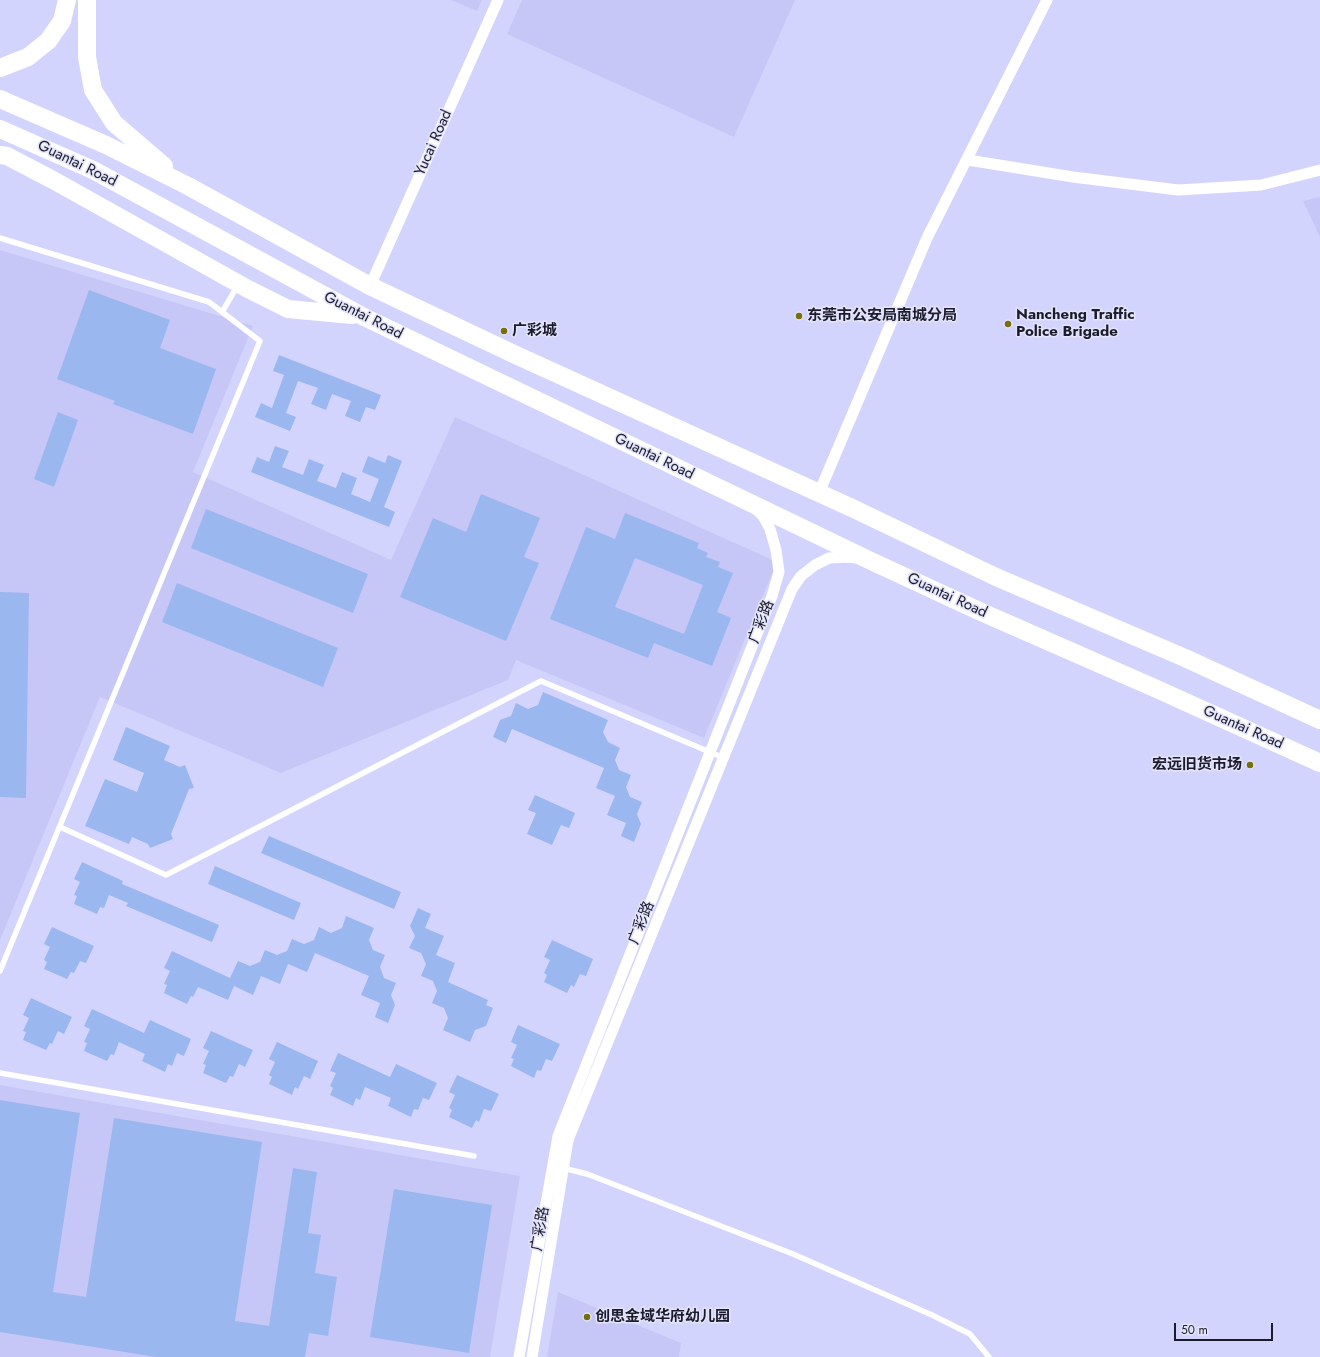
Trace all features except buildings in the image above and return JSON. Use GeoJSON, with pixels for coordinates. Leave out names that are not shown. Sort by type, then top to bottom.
{"type":"FeatureCollection","features":[{"type":"Feature","properties":{"kind":"main road"},"geometry":{"type":"LineString","coordinates":[[0,68],[28,57],[48,41],[62,21],[67,0]]}},
{"type":"Feature","properties":{"kind":"main road"},"geometry":{"type":"LineString","coordinates":[[88,0],[87,56],[92,90],[114,123],[188,186]]}},
{"type":"Feature","properties":{"kind":"main road","name":"Guantai Road"},"geometry":{"type":"LineString","coordinates":[[0,98],[106,145],[188,186],[370,286],[518,356],[996,577],[1185,658],[1320,720]]}},
{"type":"Feature","properties":{"kind":"main road","name":"Guantai Road"},"geometry":{"type":"LineString","coordinates":[[0,128],[93,170],[360,315],[870,561],[1320,763]]}},
{"type":"Feature","properties":{"kind":"main road"},"geometry":{"type":"LineString","coordinates":[[0,155],[7,156],[53,180],[288,309],[360,315]]}},
{"type":"Feature","properties":{"kind":"street","name":"Yucai Road"},"geometry":{"type":"LineString","coordinates":[[370,286],[498,0]]}},
{"type":"Feature","properties":{"kind":"street"},"geometry":{"type":"LineString","coordinates":[[819,494],[927,238],[968,160],[1047,0]]}},
{"type":"Feature","properties":{"kind":"street"},"geometry":{"type":"LineString","coordinates":[[968,160],[1073,177],[1178,190],[1261,185],[1320,170]]}},
{"type":"Feature","properties":{"kind":"street","name":"广彩路"},"geometry":{"type":"LineString","coordinates":[[532,1357],[558,1167],[558,1136],[772,596],[779,572],[776,550],[770,529],[763,516],[750,503]]}},
{"type":"Feature","properties":{"kind":"street","name":"广彩路"},"geometry":{"type":"LineString","coordinates":[[519,1357],[558,1167],[792,589],[801,576],[815,565],[829,558],[847,557],[870,561]]}},
{"type":"Feature","properties":{"kind":"lane"},"geometry":{"type":"LineString","coordinates":[[0,238],[209,302],[260,341],[0,971]]}},
{"type":"Feature","properties":{"kind":"lane"},"geometry":{"type":"LineString","coordinates":[[222,312],[239,283]]}},
{"type":"Feature","properties":{"kind":"lane"},"geometry":{"type":"LineString","coordinates":[[60,827],[166,875],[541,681],[724,758]]}},
{"type":"Feature","properties":{"kind":"lane"},"geometry":{"type":"LineString","coordinates":[[0,1073],[474,1156]]}},
{"type":"Feature","properties":{"kind":"lane"},"geometry":{"type":"LineString","coordinates":[[558,1167],[587,1174],[793,1254],[932,1315],[970,1334],[989,1357]]}},
{"type":"Feature","properties":{"kind":"shaded area"},"geometry":{"type":"Polygon","coordinates":[[[451,0],[482,0],[477,11],[451,0]]]}},
{"type":"Feature","properties":{"kind":"shaded area"},"geometry":{"type":"Polygon","coordinates":[[[522,0],[795,0],[734,137],[507,34],[522,0]]]}},
{"type":"Feature","properties":{"kind":"shaded area"},"geometry":{"type":"Polygon","coordinates":[[[1320,197],[1320,237],[1303,201],[1320,197]]]}},
{"type":"Feature","properties":{"kind":"shaded area"},"geometry":{"type":"Polygon","coordinates":[[[0,250],[253,326],[193,472],[391,560],[455,417],[777,562],[704,738],[516,660],[508,680],[281,773],[100,697],[0,940],[0,250]]]}},
{"type":"Feature","properties":{"kind":"shaded area"},"geometry":{"type":"Polygon","coordinates":[[[0,1085],[520,1176],[490,1357],[0,1357],[0,1085]]]}},
{"type":"Feature","properties":{"kind":"shaded area","name":"创思金域华府幼儿园"},"geometry":{"type":"Polygon","coordinates":[[[558,1292],[681,1343],[679,1357],[547,1357],[558,1292]]]}},
{"type":"Feature","properties":{"kind":"place","name":"东莞市公安局南城分局"},"geometry":{"type":"Point","coordinates":[799,316]}},
{"type":"Feature","properties":{"kind":"place","name":"Nancheng Traffic Police Brigade"},"geometry":{"type":"Point","coordinates":[1008,324]}},
{"type":"Feature","properties":{"kind":"place","name":"广彩城"},"geometry":{"type":"Point","coordinates":[504,331]}},
{"type":"Feature","properties":{"kind":"place","name":"宏远旧货市场"},"geometry":{"type":"Point","coordinates":[1250,765]}},
{"type":"Feature","properties":{"kind":"place","name":"创思金域华府幼儿园"},"geometry":{"type":"Point","coordinates":[587,1317]}}]}
